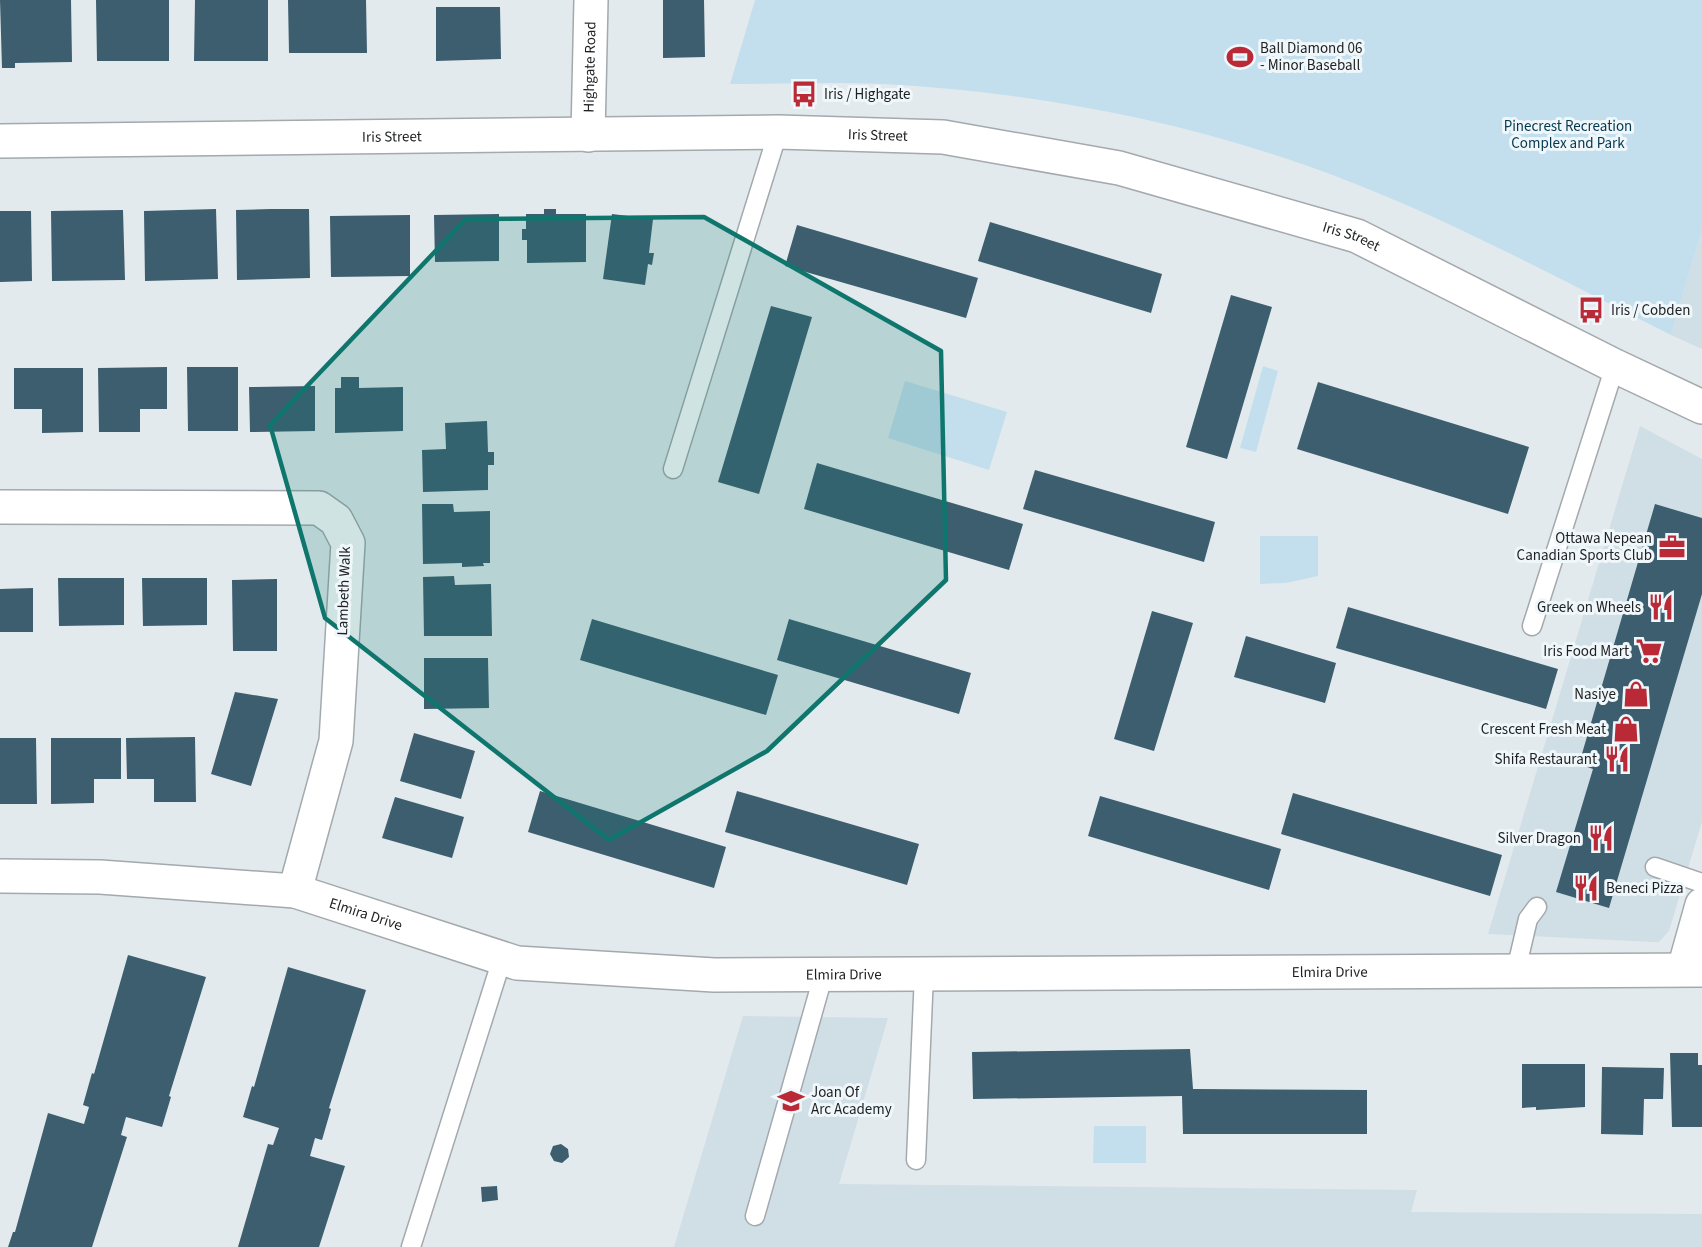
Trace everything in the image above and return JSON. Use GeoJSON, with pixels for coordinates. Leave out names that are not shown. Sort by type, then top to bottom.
{"type":"FeatureCollection","features":[{"type":"Feature","properties":{"kind":"street","name":"Highgate Road"},"geometry":{"type":"LineString","coordinates":[[588,135],[591,0]]}},
{"type":"Feature","properties":{"kind":"street","name":"Iris Street"},"geometry":{"type":"LineString","coordinates":[[0,141],[778,132],[943,137],[1130,171],[1357,236],[1615,366],[1702,406]]}},
{"type":"Feature","properties":{"kind":"street","name":"Lambeth Walk"},"geometry":{"type":"LineString","coordinates":[[0,507],[319,508],[336,520],[348,543],[336,741],[295,891]]}},
{"type":"Feature","properties":{"kind":"street","name":"Elmira Drive"},"geometry":{"type":"LineString","coordinates":[[0,876],[100,877],[295,891],[517,963],[714,975],[1693,970]]}},
{"type":"Feature","properties":{"kind":"street"},"geometry":{"type":"LineString","coordinates":[[1693,970],[1702,905]]}},
{"type":"Feature","properties":{"kind":"lane"},"geometry":{"type":"LineString","coordinates":[[673,469],[778,132]]}},
{"type":"Feature","properties":{"kind":"lane"},"geometry":{"type":"LineString","coordinates":[[1532,626],[1615,366]]}},
{"type":"Feature","properties":{"kind":"lane"},"geometry":{"type":"LineString","coordinates":[[1655,867],[1702,883]]}},
{"type":"Feature","properties":{"kind":"lane"},"geometry":{"type":"LineString","coordinates":[[1516,970],[1528,919],[1537,907]]}},
{"type":"Feature","properties":{"kind":"lane"},"geometry":{"type":"LineString","coordinates":[[411,1247],[502,959]]}},
{"type":"Feature","properties":{"kind":"lane"},"geometry":{"type":"LineString","coordinates":[[755,1216],[824,973]]}},
{"type":"Feature","properties":{"kind":"lane"},"geometry":{"type":"LineString","coordinates":[[916,1160],[924,974]]}},
{"type":"Feature","properties":{"kind":"highlighted area"},"geometry":{"type":"Polygon","coordinates":[[[704,217],[941,351],[946,580],[767,751],[609,840],[325,618],[270,425],[466,219],[704,217]]]}},
{"type":"Feature","properties":{"kind":"shaded area"},"geometry":{"type":"Polygon","coordinates":[[[1702,229],[1702,349],[1671,335],[1702,229]]]}},
{"type":"Feature","properties":{"kind":"shaded area"},"geometry":{"type":"Polygon","coordinates":[[[1640,426],[1702,459],[1702,822],[1669,931],[1659,942],[1488,934],[1640,426]]]}},
{"type":"Feature","properties":{"kind":"shaded area","name":"Joan Of Arc Academy"},"geometry":{"type":"Polygon","coordinates":[[[743,1016],[888,1018],[839,1184],[1417,1190],[1411,1212],[1702,1214],[1702,1247],[674,1247],[743,1016]]]}},
{"type":"Feature","properties":{"kind":"green space","name":"Pinecrest Recreation Complex and Park"},"geometry":{"type":"Polygon","coordinates":[[[755,0],[1702,0],[1702,229],[1671,335],[1511,254],[1389,198],[1292,161],[1178,127],[1061,103],[943,88],[865,83],[730,84],[755,0]]]}},
{"type":"Feature","properties":{"kind":"green space"},"geometry":{"type":"Polygon","coordinates":[[[1263,366],[1278,371],[1256,452],[1240,448],[1263,366]]]}},
{"type":"Feature","properties":{"kind":"green space"},"geometry":{"type":"Polygon","coordinates":[[[905,381],[1007,412],[989,470],[888,438],[905,381]]]}},
{"type":"Feature","properties":{"kind":"green space"},"geometry":{"type":"Polygon","coordinates":[[[1260,536],[1318,536],[1318,576],[1286,583],[1260,584],[1260,536]]]}},
{"type":"Feature","properties":{"kind":"green space"},"geometry":{"type":"Polygon","coordinates":[[[1094,1126],[1146,1126],[1146,1163],[1093,1163],[1094,1126]]]}},
{"type":"Feature","properties":{"kind":"building"},"geometry":{"type":"Polygon","coordinates":[[[0,0],[71,0],[72,62],[15,63],[15,68],[2,68],[0,0]]]}},
{"type":"Feature","properties":{"kind":"building"},"geometry":{"type":"Polygon","coordinates":[[[96,0],[169,0],[169,61],[97,61],[96,0]]]}},
{"type":"Feature","properties":{"kind":"building"},"geometry":{"type":"Polygon","coordinates":[[[195,0],[268,0],[268,61],[194,61],[195,0]]]}},
{"type":"Feature","properties":{"kind":"building"},"geometry":{"type":"Polygon","coordinates":[[[288,0],[366,0],[367,53],[289,53],[288,0]]]}},
{"type":"Feature","properties":{"kind":"building"},"geometry":{"type":"Polygon","coordinates":[[[663,0],[704,0],[705,57],[663,58],[663,0]]]}},
{"type":"Feature","properties":{"kind":"building"},"geometry":{"type":"Polygon","coordinates":[[[436,7],[500,7],[501,59],[436,61],[436,7]]]}},
{"type":"Feature","properties":{"kind":"building"},"geometry":{"type":"Polygon","coordinates":[[[216,209],[218,279],[145,281],[144,211],[216,209]]]}},
{"type":"Feature","properties":{"kind":"building"},"geometry":{"type":"Polygon","coordinates":[[[309,209],[310,278],[237,280],[236,210],[309,209]]]}},
{"type":"Feature","properties":{"kind":"building"},"geometry":{"type":"Polygon","coordinates":[[[544,209],[556,209],[556,214],[586,214],[586,262],[527,263],[527,240],[522,240],[522,229],[526,229],[526,214],[544,214],[544,209]]]}},
{"type":"Feature","properties":{"kind":"building"},"geometry":{"type":"Polygon","coordinates":[[[123,210],[125,280],[52,281],[51,211],[123,210]]]}},
{"type":"Feature","properties":{"kind":"building"},"geometry":{"type":"Polygon","coordinates":[[[0,211],[31,211],[32,281],[0,282],[0,211]]]}},
{"type":"Feature","properties":{"kind":"building"},"geometry":{"type":"Polygon","coordinates":[[[499,214],[499,261],[435,262],[434,215],[499,214]]]}},
{"type":"Feature","properties":{"kind":"building"},"geometry":{"type":"Polygon","coordinates":[[[612,214],[653,219],[649,253],[654,253],[652,265],[648,264],[645,285],[603,279],[612,214]]]}},
{"type":"Feature","properties":{"kind":"building"},"geometry":{"type":"Polygon","coordinates":[[[410,215],[410,276],[331,277],[330,216],[410,215]]]}},
{"type":"Feature","properties":{"kind":"building"},"geometry":{"type":"Polygon","coordinates":[[[990,222],[1162,274],[1151,313],[978,261],[990,222]]]}},
{"type":"Feature","properties":{"kind":"building"},"geometry":{"type":"Polygon","coordinates":[[[797,225],[978,278],[966,318],[785,266],[797,225]]]}},
{"type":"Feature","properties":{"kind":"building"},"geometry":{"type":"Polygon","coordinates":[[[1231,295],[1272,307],[1227,459],[1186,447],[1231,295]]]}},
{"type":"Feature","properties":{"kind":"building"},"geometry":{"type":"Polygon","coordinates":[[[771,306],[812,317],[759,494],[718,482],[771,306]]]}},
{"type":"Feature","properties":{"kind":"building"},"geometry":{"type":"Polygon","coordinates":[[[167,367],[167,409],[140,409],[140,432],[99,432],[98,368],[167,367]]]}},
{"type":"Feature","properties":{"kind":"building"},"geometry":{"type":"Polygon","coordinates":[[[187,367],[238,367],[238,431],[188,431],[187,367]]]}},
{"type":"Feature","properties":{"kind":"building"},"geometry":{"type":"Polygon","coordinates":[[[14,368],[83,368],[83,432],[42,433],[42,409],[14,409],[14,368]]]}},
{"type":"Feature","properties":{"kind":"building"},"geometry":{"type":"Polygon","coordinates":[[[341,377],[359,377],[359,388],[403,387],[403,431],[335,433],[335,388],[341,388],[341,377]]]}},
{"type":"Feature","properties":{"kind":"building"},"geometry":{"type":"Polygon","coordinates":[[[1318,382],[1529,447],[1508,514],[1297,449],[1318,382]]]}},
{"type":"Feature","properties":{"kind":"building"},"geometry":{"type":"Polygon","coordinates":[[[315,386],[315,431],[250,432],[249,387],[315,386]]]}},
{"type":"Feature","properties":{"kind":"building"},"geometry":{"type":"Polygon","coordinates":[[[487,421],[488,452],[494,452],[494,465],[488,465],[488,490],[423,492],[422,450],[446,449],[445,423],[487,421]]]}},
{"type":"Feature","properties":{"kind":"building"},"geometry":{"type":"Polygon","coordinates":[[[817,463],[1023,524],[1009,570],[804,509],[817,463]]]}},
{"type":"Feature","properties":{"kind":"building"},"geometry":{"type":"Polygon","coordinates":[[[1035,470],[1215,522],[1204,562],[1023,509],[1035,470]]]}},
{"type":"Feature","properties":{"kind":"building"},"geometry":{"type":"Polygon","coordinates":[[[422,504],[453,504],[454,512],[490,511],[490,563],[483,563],[484,566],[462,567],[462,563],[423,564],[422,504]]]}},
{"type":"Feature","properties":{"kind":"building"},"geometry":{"type":"Polygon","coordinates":[[[1655,504],[1702,518],[1702,594],[1609,908],[1556,892],[1593,769],[1579,764],[1655,504]]]}},
{"type":"Feature","properties":{"kind":"building"},"geometry":{"type":"Polygon","coordinates":[[[454,576],[455,585],[491,584],[492,636],[424,636],[423,577],[454,576]]]}},
{"type":"Feature","properties":{"kind":"building"},"geometry":{"type":"Polygon","coordinates":[[[58,578],[124,578],[124,625],[59,626],[58,578]]]}},
{"type":"Feature","properties":{"kind":"building"},"geometry":{"type":"Polygon","coordinates":[[[142,578],[207,578],[207,625],[143,626],[142,578]]]}},
{"type":"Feature","properties":{"kind":"building"},"geometry":{"type":"Polygon","coordinates":[[[277,579],[277,651],[233,651],[232,580],[277,579]]]}},
{"type":"Feature","properties":{"kind":"building"},"geometry":{"type":"Polygon","coordinates":[[[33,588],[33,632],[0,632],[0,589],[33,588]]]}},
{"type":"Feature","properties":{"kind":"building"},"geometry":{"type":"Polygon","coordinates":[[[1348,607],[1558,669],[1546,709],[1336,648],[1348,607]]]}},
{"type":"Feature","properties":{"kind":"building"},"geometry":{"type":"Polygon","coordinates":[[[1152,611],[1193,623],[1154,751],[1114,739],[1152,611]]]}},
{"type":"Feature","properties":{"kind":"building"},"geometry":{"type":"Polygon","coordinates":[[[592,619],[778,675],[766,715],[580,660],[592,619]]]}},
{"type":"Feature","properties":{"kind":"building"},"geometry":{"type":"Polygon","coordinates":[[[789,619],[971,673],[959,714],[777,660],[789,619]]]}},
{"type":"Feature","properties":{"kind":"building"},"geometry":{"type":"Polygon","coordinates":[[[1246,636],[1336,663],[1325,703],[1234,677],[1246,636]]]}},
{"type":"Feature","properties":{"kind":"building"},"geometry":{"type":"Polygon","coordinates":[[[424,658],[488,658],[489,708],[424,709],[424,658]]]}},
{"type":"Feature","properties":{"kind":"building"},"geometry":{"type":"Polygon","coordinates":[[[235,692],[278,699],[251,786],[211,774],[235,692]]]}},
{"type":"Feature","properties":{"kind":"building"},"geometry":{"type":"Polygon","coordinates":[[[414,733],[475,751],[461,799],[400,781],[414,733]]]}},
{"type":"Feature","properties":{"kind":"building"},"geometry":{"type":"Polygon","coordinates":[[[195,737],[196,802],[154,802],[154,779],[127,779],[126,738],[195,737]]]}},
{"type":"Feature","properties":{"kind":"building"},"geometry":{"type":"Polygon","coordinates":[[[0,738],[36,738],[37,804],[0,804],[0,738]]]}},
{"type":"Feature","properties":{"kind":"building"},"geometry":{"type":"Polygon","coordinates":[[[51,738],[121,738],[121,779],[94,779],[94,803],[51,804],[51,738]]]}},
{"type":"Feature","properties":{"kind":"building"},"geometry":{"type":"Polygon","coordinates":[[[540,791],[726,847],[714,888],[528,832],[540,791]]]}},
{"type":"Feature","properties":{"kind":"building"},"geometry":{"type":"Polygon","coordinates":[[[737,791],[919,844],[907,885],[725,832],[737,791]]]}},
{"type":"Feature","properties":{"kind":"building"},"geometry":{"type":"Polygon","coordinates":[[[1293,793],[1502,855],[1490,896],[1281,834],[1293,793]]]}},
{"type":"Feature","properties":{"kind":"building"},"geometry":{"type":"Polygon","coordinates":[[[1100,796],[1281,849],[1269,890],[1088,836],[1100,796]]]}},
{"type":"Feature","properties":{"kind":"building"},"geometry":{"type":"Polygon","coordinates":[[[395,797],[464,817],[452,858],[382,838],[395,797]]]}},
{"type":"Feature","properties":{"kind":"building"},"geometry":{"type":"Polygon","coordinates":[[[128,955],[206,977],[169,1096],[171,1097],[162,1127],[126,1117],[121,1135],[127,1137],[92,1247],[8,1247],[13,1232],[15,1232],[48,1113],[84,1124],[89,1107],[83,1105],[128,955]]]}},
{"type":"Feature","properties":{"kind":"building"},"geometry":{"type":"Polygon","coordinates":[[[288,967],[366,990],[329,1108],[331,1109],[322,1140],[315,1138],[310,1156],[345,1166],[319,1247],[238,1247],[268,1144],[273,1145],[279,1128],[243,1117],[252,1086],[254,1087],[288,967]]]}},
{"type":"Feature","properties":{"kind":"building"},"geometry":{"type":"Polygon","coordinates":[[[1190,1049],[1193,1089],[1367,1090],[1367,1134],[1183,1134],[1182,1096],[973,1099],[972,1052],[1190,1049]]]}},
{"type":"Feature","properties":{"kind":"building"},"geometry":{"type":"Polygon","coordinates":[[[1670,1053],[1698,1053],[1698,1065],[1702,1065],[1702,1127],[1672,1127],[1670,1053]]]}},
{"type":"Feature","properties":{"kind":"building"},"geometry":{"type":"Polygon","coordinates":[[[1522,1064],[1585,1064],[1585,1107],[1536,1110],[1536,1107],[1522,1108],[1522,1064]]]}},
{"type":"Feature","properties":{"kind":"building"},"geometry":{"type":"Polygon","coordinates":[[[1602,1067],[1664,1068],[1663,1099],[1644,1099],[1643,1135],[1601,1134],[1602,1067]]]}},
{"type":"Feature","properties":{"kind":"building"},"geometry":{"type":"Polygon","coordinates":[[[561,1144],[568,1149],[569,1157],[562,1163],[554,1161],[550,1154],[553,1146],[561,1144]]]}},
{"type":"Feature","properties":{"kind":"building"},"geometry":{"type":"Polygon","coordinates":[[[497,1186],[498,1200],[482,1202],[481,1187],[497,1186]]]}},
{"type":"Feature","properties":{"kind":"place","name":"Ball Diamond 06 - Minor Baseball"},"geometry":{"type":"Point","coordinates":[1240,57]}},
{"type":"Feature","properties":{"kind":"place","name":"Iris / Highgate"},"geometry":{"type":"Point","coordinates":[804,94]}},
{"type":"Feature","properties":{"kind":"place","name":"Iris / Cobden"},"geometry":{"type":"Point","coordinates":[1591,310]}},
{"type":"Feature","properties":{"kind":"place","name":"Ottawa Nepean Canadian Sports Club"},"geometry":{"type":"Point","coordinates":[1672,547]}},
{"type":"Feature","properties":{"kind":"place","name":"Greek on Wheels"},"geometry":{"type":"Point","coordinates":[1661,607]}},
{"type":"Feature","properties":{"kind":"place","name":"Iris Food Mart"},"geometry":{"type":"Point","coordinates":[1649,651]}},
{"type":"Feature","properties":{"kind":"place","name":"Nasiye"},"geometry":{"type":"Point","coordinates":[1636,694]}},
{"type":"Feature","properties":{"kind":"place","name":"Crescent Fresh Meat"},"geometry":{"type":"Point","coordinates":[1626,729]}},
{"type":"Feature","properties":{"kind":"place","name":"Shifa Restaurant"},"geometry":{"type":"Point","coordinates":[1617,759]}},
{"type":"Feature","properties":{"kind":"place","name":"Silver Dragon"},"geometry":{"type":"Point","coordinates":[1601,838]}},
{"type":"Feature","properties":{"kind":"place","name":"Beneci Pizza"},"geometry":{"type":"Point","coordinates":[1586,888]}},
{"type":"Feature","properties":{"kind":"place","name":"Joan Of Arc Academy"},"geometry":{"type":"Point","coordinates":[791,1101]}}]}
